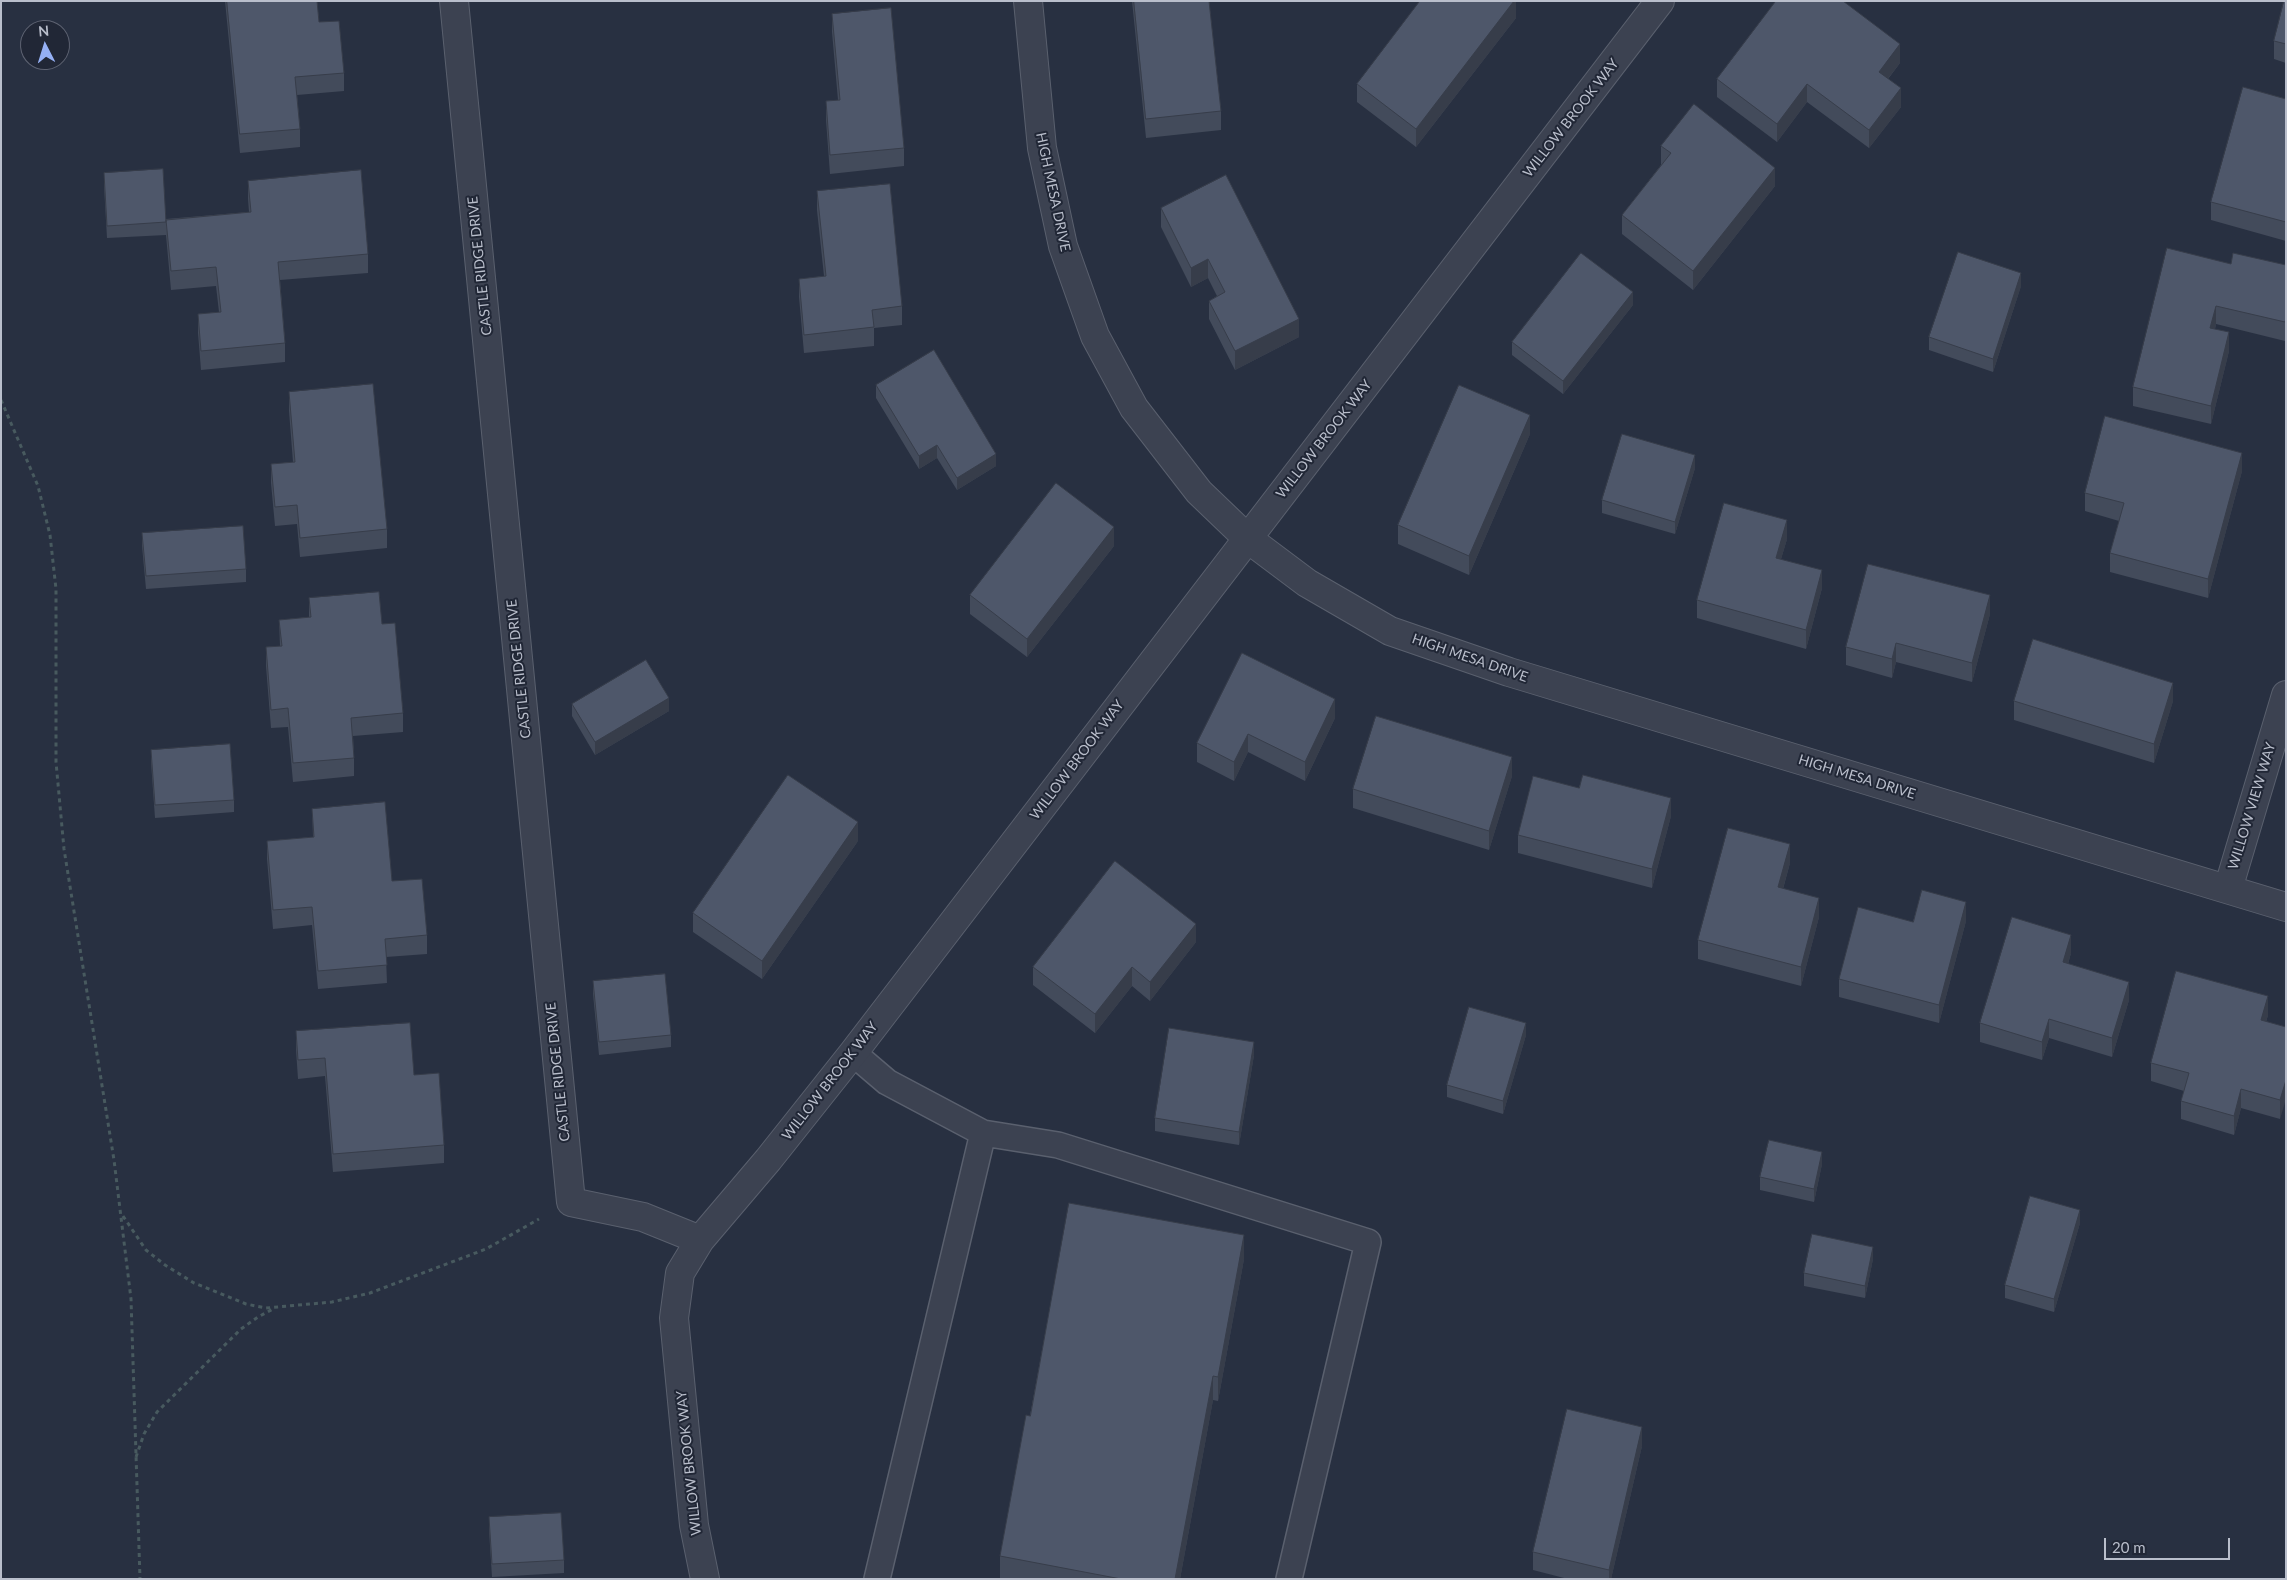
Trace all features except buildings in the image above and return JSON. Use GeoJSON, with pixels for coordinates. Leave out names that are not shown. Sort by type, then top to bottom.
{"type":"FeatureCollection","features":[{"type":"Feature","properties":{"kind":"street","name":"CASTLE RIDGE DRIVE"},"geometry":{"type":"LineString","coordinates":[[454,1],[571,1202]]}},
{"type":"Feature","properties":{"kind":"street","name":"HIGH MESA DRIVE"},"geometry":{"type":"LineString","coordinates":[[1028,1],[1042,148],[1063,246],[1095,336],[1134,408],[1199,492],[1247,538],[1307,583],[1390,630],[1509,672],[2286,906]]}},
{"type":"Feature","properties":{"kind":"street","name":"WILLOW BROOK WAY"},"geometry":{"type":"LineString","coordinates":[[705,1579],[694,1525],[674,1318],[680,1273],[700,1240],[768,1160],[853,1053],[1660,1]]}},
{"type":"Feature","properties":{"kind":"street","name":"WILLOW VIEW WAY"},"geometry":{"type":"LineString","coordinates":[[2228,889],[2286,695]]}},
{"type":"Feature","properties":{"kind":"street"},"geometry":{"type":"LineString","coordinates":[[571,1202],[642,1217],[700,1240]]}},
{"type":"Feature","properties":{"kind":"lane"},"geometry":{"type":"LineString","coordinates":[[853,1053],[887,1082],[983,1133],[1058,1145],[1368,1242],[1289,1579]]}},
{"type":"Feature","properties":{"kind":"lane"},"geometry":{"type":"LineString","coordinates":[[877,1579],[983,1133]]}},
{"type":"Feature","properties":{"kind":"path"},"geometry":{"type":"LineString","coordinates":[[1,400],[38,486],[50,535],[56,589],[56,762],[64,849],[122,1215],[131,1300],[140,1579]]}},
{"type":"Feature","properties":{"kind":"path"},"geometry":{"type":"LineString","coordinates":[[122,1215],[146,1250],[165,1266],[194,1283],[246,1304],[275,1308],[332,1302],[370,1294],[486,1249],[571,1202]]}},
{"type":"Feature","properties":{"kind":"path"},"geometry":{"type":"LineString","coordinates":[[135,1460],[144,1434],[157,1412],[241,1330],[258,1317],[275,1308]]}}]}
